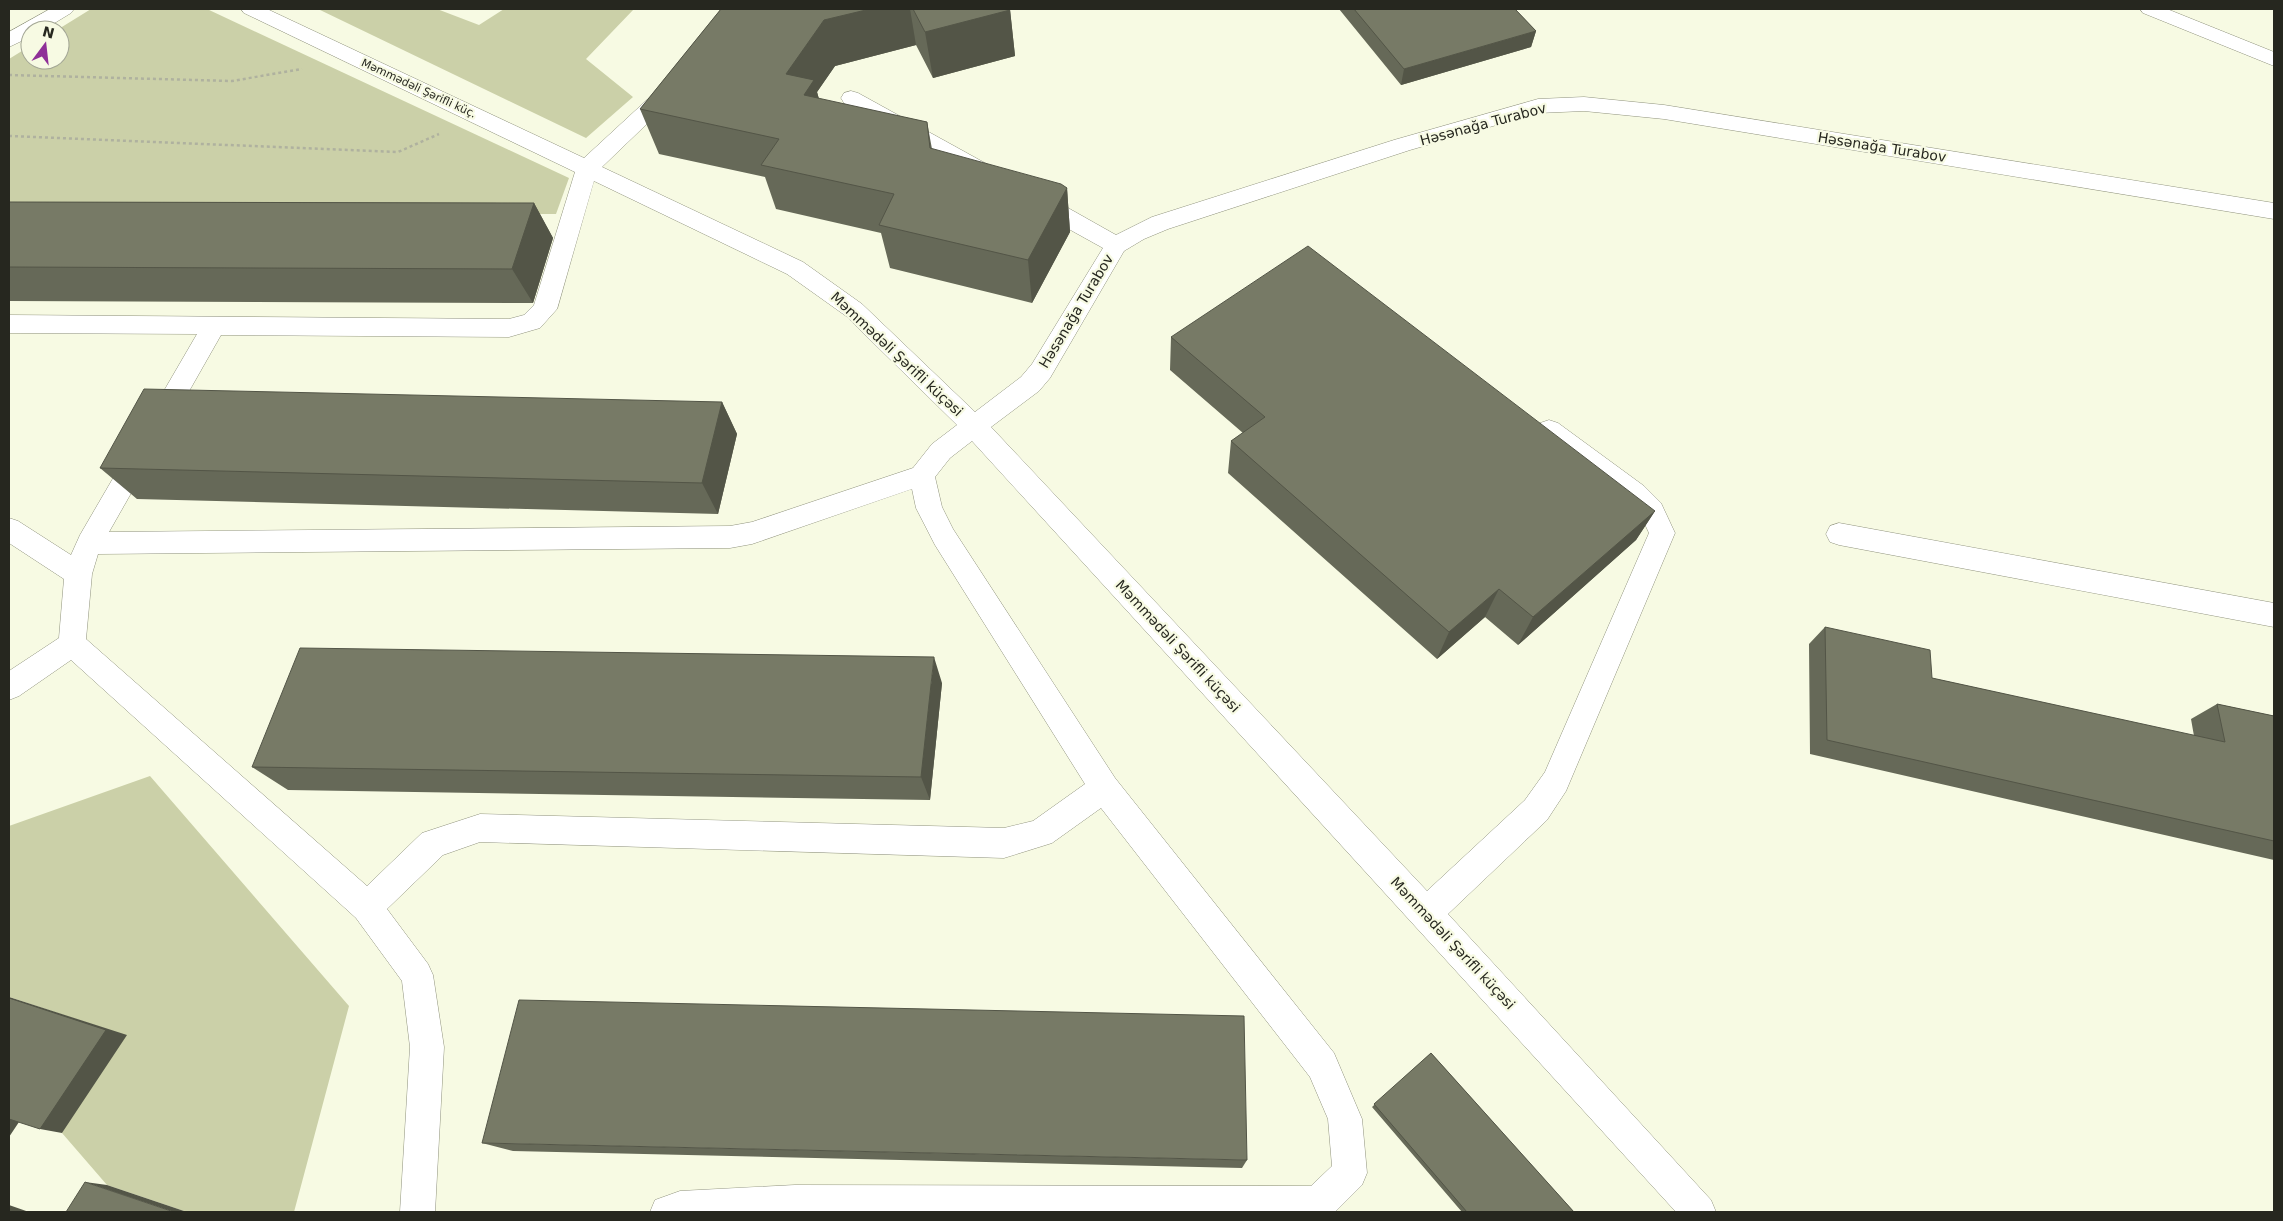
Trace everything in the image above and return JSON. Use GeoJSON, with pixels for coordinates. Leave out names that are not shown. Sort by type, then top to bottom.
{"type":"FeatureCollection","features":[{"type":"Feature","properties":{"kind":"street"},"geometry":{"type":"LineString","coordinates":[[9,41],[64,9]]}},
{"type":"Feature","properties":{"kind":"street","name":"Məmmədəli Şərifli küç."},"geometry":{"type":"LineString","coordinates":[[251,9],[587,168]]}},
{"type":"Feature","properties":{"kind":"street"},"geometry":{"type":"LineString","coordinates":[[2150,9],[2274,59]]}},
{"type":"Feature","properties":{"kind":"street"},"geometry":{"type":"LineString","coordinates":[[9,324],[509,328],[532,322],[545,309],[587,168],[687,74]]}},
{"type":"Feature","properties":{"kind":"street"},"geometry":{"type":"LineString","coordinates":[[851,98],[1116,245]]}},
{"type":"Feature","properties":{"kind":"street","name":"Həsənağa Turabov"},"geometry":{"type":"LineString","coordinates":[[922,475],[941,451],[1014,398],[1030,384],[1041,370],[1116,245],[1136,233],[1160,223],[1402,145],[1538,106],[1584,104],[1664,112],[2274,211]]}},
{"type":"Feature","properties":{"kind":"street","name":"Məmmədəli Şərifli küçəsi"},"geometry":{"type":"LineString","coordinates":[[587,168],[795,268],[854,310],[974,426],[1426,913],[1699,1212]]}},
{"type":"Feature","properties":{"kind":"street"},"geometry":{"type":"LineString","coordinates":[[72,644],[78,574],[89,543],[213,327]]}},
{"type":"Feature","properties":{"kind":"street"},"geometry":{"type":"LineString","coordinates":[[1426,913],[1536,810],[1556,781],[1662,533],[1652,510],[1635,494],[1531,417]]}},
{"type":"Feature","properties":{"kind":"street"},"geometry":{"type":"LineString","coordinates":[[89,543],[730,537],[752,533],[922,475],[929,508],[944,537],[1104,788],[1322,1065],[1345,1119],[1350,1173],[1318,1204],[794,1203],[680,1209],[667,1212]]}},
{"type":"Feature","properties":{"kind":"street"},"geometry":{"type":"LineString","coordinates":[[9,529],[78,574]]}},
{"type":"Feature","properties":{"kind":"street"},"geometry":{"type":"LineString","coordinates":[[1839,534],[2274,615]]}},
{"type":"Feature","properties":{"kind":"street"},"geometry":{"type":"LineString","coordinates":[[9,687],[72,644]]}},
{"type":"Feature","properties":{"kind":"street"},"geometry":{"type":"LineString","coordinates":[[72,644],[367,907],[417,975],[427,1047],[416,1212]]}},
{"type":"Feature","properties":{"kind":"street"},"geometry":{"type":"LineString","coordinates":[[367,907],[433,843],[480,828],[1004,843],[1041,833],[1104,788]]}},
{"type":"Feature","properties":{"kind":"path"},"geometry":{"type":"LineString","coordinates":[[9,75],[232,81],[307,68]]}},
{"type":"Feature","properties":{"kind":"path"},"geometry":{"type":"LineString","coordinates":[[9,136],[398,152],[441,134]]}},
{"type":"Feature","properties":{"kind":"green space"},"geometry":{"type":"Polygon","coordinates":[[[91,9],[207,9],[569,178],[556,214],[9,215],[9,59],[20,52],[20,70],[70,70],[70,22],[91,9]]]}},
{"type":"Feature","properties":{"kind":"green space"},"geometry":{"type":"Polygon","coordinates":[[[318,9],[437,9],[479,25],[504,9],[634,9],[586,59],[633,97],[586,138],[318,9]]]}},
{"type":"Feature","properties":{"kind":"green space"},"geometry":{"type":"Polygon","coordinates":[[[150,776],[349,1006],[294,1212],[187,1212],[107,1185],[62,1133],[109,1030],[9,997],[9,826],[150,776]]]}},
{"type":"Feature","properties":{"kind":"building"},"geometry":{"type":"Polygon","coordinates":[[[721,9],[870,9],[824,20],[786,74],[814,80],[804,95],[927,122],[930,148],[1061,184],[1067,188],[1028,260],[879,225],[894,194],[761,165],[779,139],[640,109],[721,9]]]}},
{"type":"Feature","properties":{"kind":"building"},"geometry":{"type":"Polygon","coordinates":[[[913,9],[1010,9],[1010,10],[925,32],[913,9]]]}},
{"type":"Feature","properties":{"kind":"building"},"geometry":{"type":"Polygon","coordinates":[[[1354,9],[1515,9],[1536,31],[1404,69],[1354,9]]]}},
{"type":"Feature","properties":{"kind":"building"},"geometry":{"type":"Polygon","coordinates":[[[9,202],[534,203],[512,269],[9,267],[9,202]]]}},
{"type":"Feature","properties":{"kind":"building"},"geometry":{"type":"Polygon","coordinates":[[[1308,246],[1655,511],[1533,617],[1499,589],[1449,632],[1231,441],[1265,417],[1171,337],[1308,246]]]}},
{"type":"Feature","properties":{"kind":"building"},"geometry":{"type":"Polygon","coordinates":[[[144,389],[722,402],[702,483],[100,468],[144,389]]]}},
{"type":"Feature","properties":{"kind":"building"},"geometry":{"type":"Polygon","coordinates":[[[1825,627],[1930,650],[1932,678],[2225,742],[2217,704],[2274,716],[2274,841],[1827,740],[1825,627]]]}},
{"type":"Feature","properties":{"kind":"building"},"geometry":{"type":"Polygon","coordinates":[[[300,648],[934,657],[921,777],[252,767],[300,648]]]}},
{"type":"Feature","properties":{"kind":"building"},"geometry":{"type":"Polygon","coordinates":[[[9,998],[106,1030],[40,1129],[9,1119],[9,998]]]}},
{"type":"Feature","properties":{"kind":"building"},"geometry":{"type":"Polygon","coordinates":[[[519,1000],[1244,1016],[1247,1160],[482,1143],[519,1000]]]}},
{"type":"Feature","properties":{"kind":"building"},"geometry":{"type":"Polygon","coordinates":[[[1431,1053],[1574,1212],[1467,1212],[1374,1104],[1431,1053]]]}},
{"type":"Feature","properties":{"kind":"building"},"geometry":{"type":"Polygon","coordinates":[[[85,1182],[174,1212],[66,1212],[85,1182]]]}}]}
